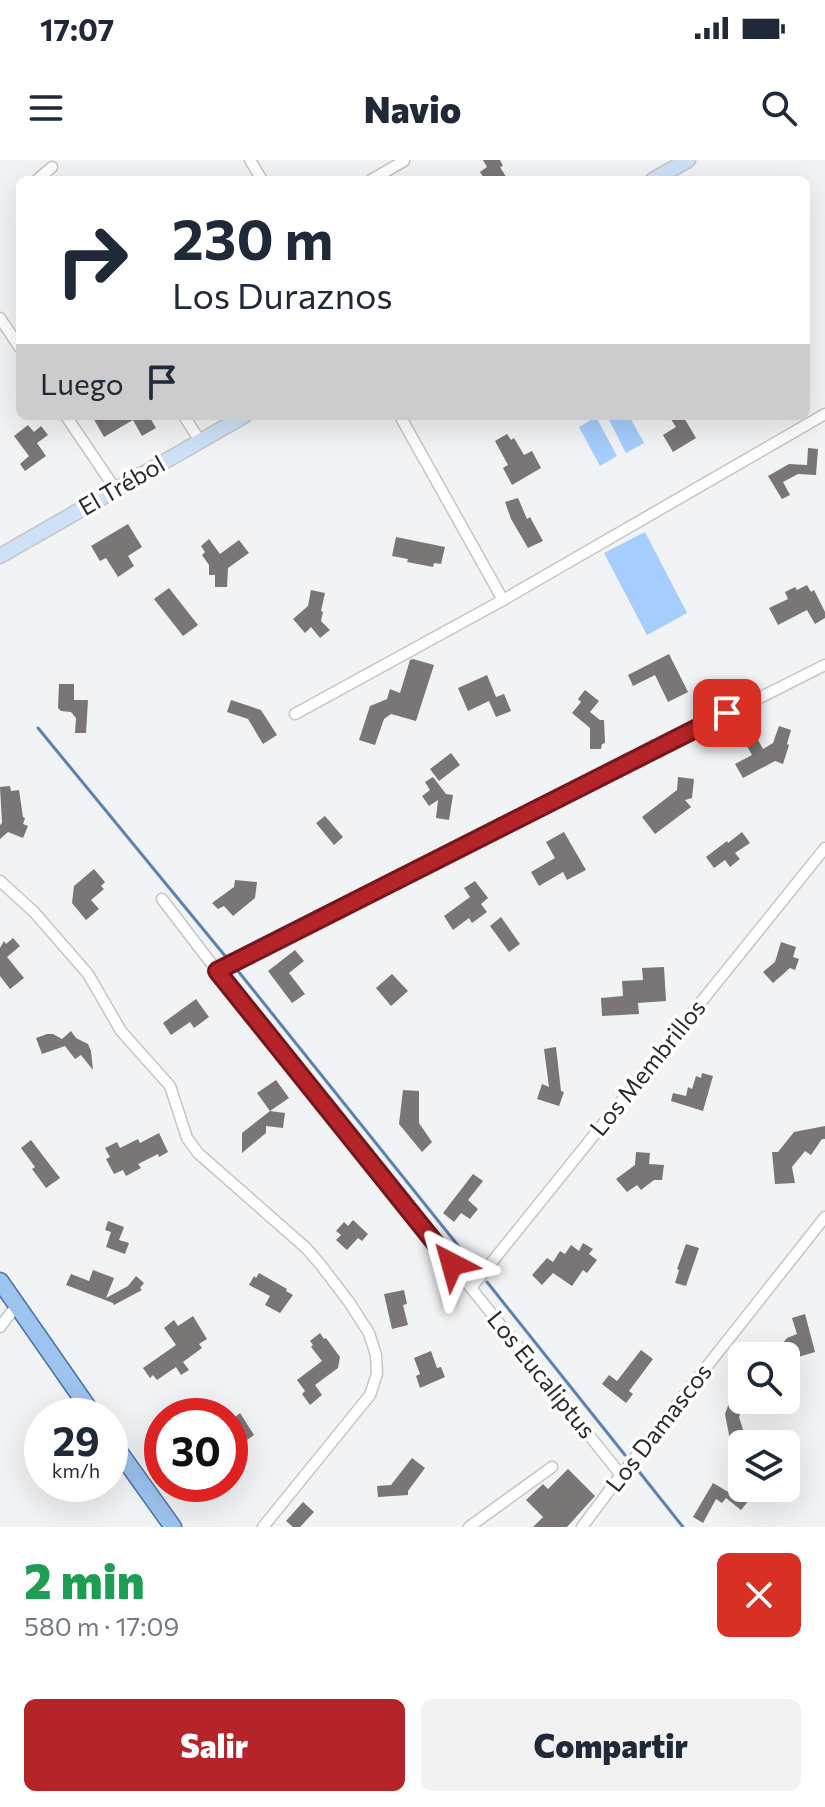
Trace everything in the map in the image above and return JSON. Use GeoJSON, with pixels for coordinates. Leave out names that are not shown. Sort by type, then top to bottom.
{"type":"FeatureCollection","features":[{"type":"Feature","properties":{"kind":"main road"},"geometry":{"type":"LineString","coordinates":[[659,176],[679,162]]}},
{"type":"Feature","properties":{"kind":"main road","name":"El Trébol"},"geometry":{"type":"LineString","coordinates":[[0,556],[237,420]]}},
{"type":"Feature","properties":{"kind":"main road"},"geometry":{"type":"LineString","coordinates":[[0,1281],[82,1398]]}},
{"type":"Feature","properties":{"kind":"main road"},"geometry":{"type":"LineString","coordinates":[[128,1464],[173,1527]]}},
{"type":"Feature","properties":{"kind":"street"},"geometry":{"type":"LineString","coordinates":[[378,176],[404,161]]}},
{"type":"Feature","properties":{"kind":"street"},"geometry":{"type":"LineString","coordinates":[[42,176],[52,167]]}},
{"type":"Feature","properties":{"kind":"street"},"geometry":{"type":"LineString","coordinates":[[0,318],[16,342]]}},
{"type":"Feature","properties":{"kind":"street"},"geometry":{"type":"LineString","coordinates":[[295,714],[503,600],[825,414]]}},
{"type":"Feature","properties":{"kind":"street"},"geometry":{"type":"LineString","coordinates":[[69,420],[116,490]]}},
{"type":"Feature","properties":{"kind":"street"},"geometry":{"type":"LineString","coordinates":[[187,420],[200,441]]}},
{"type":"Feature","properties":{"kind":"street"},"geometry":{"type":"LineString","coordinates":[[402,420],[503,600]]}},
{"type":"Feature","properties":{"kind":"street"},"geometry":{"type":"LineString","coordinates":[[217,971],[825,665]]}},
{"type":"Feature","properties":{"kind":"street","name":"Los Membrillos"},"geometry":{"type":"LineString","coordinates":[[471,1288],[825,848]]}},
{"type":"Feature","properties":{"kind":"street"},"geometry":{"type":"LineString","coordinates":[[0,881],[24,901],[88,974],[121,1031],[170,1086],[187,1138],[198,1153],[291,1234],[320,1264],[364,1324],[373,1343],[378,1366],[370,1395],[263,1527]]}},
{"type":"Feature","properties":{"kind":"street","name":"Los Eucaliptus"},"geometry":{"type":"LineString","coordinates":[[162,899],[621,1475]]}},
{"type":"Feature","properties":{"kind":"street","name":"Los Damascos"},"geometry":{"type":"LineString","coordinates":[[582,1527],[825,1217]]}},
{"type":"Feature","properties":{"kind":"street"},"geometry":{"type":"LineString","coordinates":[[0,1327],[17,1305]]}},
{"type":"Feature","properties":{"kind":"street"},"geometry":{"type":"LineString","coordinates":[[469,1527],[552,1467]]}},
{"type":"Feature","properties":{"kind":"shaded area"},"geometry":{"type":"Polygon","coordinates":[[[598,420],[617,456],[600,466],[579,427],[598,420]]]}},
{"type":"Feature","properties":{"kind":"shaded area"},"geometry":{"type":"Polygon","coordinates":[[[609,420],[631,420],[644,443],[626,453],[609,420]]]}},
{"type":"Feature","properties":{"kind":"shaded area"},"geometry":{"type":"Polygon","coordinates":[[[645,532],[687,613],[647,635],[604,553],[645,532]]]}},
{"type":"Feature","properties":{"kind":"building"},"geometry":{"type":"Polygon","coordinates":[[[483,160],[500,160],[506,176],[482,176],[480,172],[487,167],[483,160]]]}},
{"type":"Feature","properties":{"kind":"building"},"geometry":{"type":"Polygon","coordinates":[[[94,420],[133,420],[104,437],[94,420]]]}},
{"type":"Feature","properties":{"kind":"building"},"geometry":{"type":"Polygon","coordinates":[[[133,420],[151,420],[156,428],[142,436],[133,420]]]}},
{"type":"Feature","properties":{"kind":"building"},"geometry":{"type":"Polygon","coordinates":[[[672,420],[685,420],[696,438],[673,452],[663,435],[676,427],[672,420]]]}},
{"type":"Feature","properties":{"kind":"building"},"geometry":{"type":"Polygon","coordinates":[[[28,425],[34,432],[41,426],[48,435],[37,443],[46,456],[25,471],[20,464],[29,456],[14,436],[28,425]]]}},
{"type":"Feature","properties":{"kind":"building"},"geometry":{"type":"Polygon","coordinates":[[[507,434],[511,440],[514,438],[524,455],[532,451],[541,468],[512,485],[503,468],[508,465],[495,441],[507,434]]]}},
{"type":"Feature","properties":{"kind":"building"},"geometry":{"type":"Polygon","coordinates":[[[808,448],[818,449],[816,475],[798,474],[783,482],[790,495],[782,499],[768,476],[789,464],[807,465],[808,448]]]}},
{"type":"Feature","properties":{"kind":"building"},"geometry":{"type":"Polygon","coordinates":[[[518,498],[527,519],[530,517],[543,541],[528,548],[505,502],[518,498]]]}},
{"type":"Feature","properties":{"kind":"building"},"geometry":{"type":"Polygon","coordinates":[[[128,524],[142,547],[128,556],[134,566],[118,577],[106,558],[100,561],[91,546],[128,524]]]}},
{"type":"Feature","properties":{"kind":"building"},"geometry":{"type":"Polygon","coordinates":[[[396,537],[445,547],[441,564],[434,563],[433,567],[392,556],[396,537]]]}},
{"type":"Feature","properties":{"kind":"building"},"geometry":{"type":"Polygon","coordinates":[[[209,539],[220,554],[239,540],[249,553],[228,568],[227,587],[215,587],[215,575],[209,575],[209,565],[202,555],[205,552],[201,546],[209,539]]]}},
{"type":"Feature","properties":{"kind":"building"},"geometry":{"type":"Polygon","coordinates":[[[807,585],[811,592],[814,590],[825,618],[815,624],[807,610],[778,625],[769,608],[788,599],[785,592],[807,585]]]}},
{"type":"Feature","properties":{"kind":"building"},"geometry":{"type":"Polygon","coordinates":[[[169,588],[198,625],[183,636],[154,599],[169,588]]]}},
{"type":"Feature","properties":{"kind":"building"},"geometry":{"type":"Polygon","coordinates":[[[311,590],[325,593],[321,621],[330,630],[320,638],[311,627],[305,633],[293,619],[308,606],[311,590]]]}},
{"type":"Feature","properties":{"kind":"building"},"geometry":{"type":"Polygon","coordinates":[[[669,654],[688,692],[668,702],[655,675],[633,686],[628,675],[669,654]]]}},
{"type":"Feature","properties":{"kind":"building"},"geometry":{"type":"Polygon","coordinates":[[[410,660],[434,665],[416,721],[391,714],[384,719],[375,745],[359,740],[370,706],[387,699],[390,689],[400,693],[410,660]]]}},
{"type":"Feature","properties":{"kind":"building"},"geometry":{"type":"Polygon","coordinates":[[[487,675],[496,697],[504,694],[511,711],[496,717],[489,701],[468,711],[458,688],[487,675]]]}},
{"type":"Feature","properties":{"kind":"building"},"geometry":{"type":"Polygon","coordinates":[[[59,684],[74,684],[74,700],[88,700],[86,733],[75,733],[76,718],[71,712],[58,708],[59,684]]]}},
{"type":"Feature","properties":{"kind":"building"},"geometry":{"type":"Polygon","coordinates":[[[585,690],[599,701],[590,712],[604,720],[605,743],[601,749],[590,749],[590,728],[572,713],[581,702],[578,699],[585,690]]]}},
{"type":"Feature","properties":{"kind":"building"},"geometry":{"type":"Polygon","coordinates":[[[231,700],[261,710],[277,735],[263,744],[248,719],[227,712],[231,700]]]}},
{"type":"Feature","properties":{"kind":"building"},"geometry":{"type":"Polygon","coordinates":[[[779,726],[791,730],[783,764],[775,761],[743,778],[735,764],[752,755],[747,746],[758,740],[763,749],[773,743],[779,726]]]}},
{"type":"Feature","properties":{"kind":"building"},"geometry":{"type":"Polygon","coordinates":[[[451,753],[460,765],[439,781],[430,769],[451,753]]]}},
{"type":"Feature","properties":{"kind":"building"},"geometry":{"type":"Polygon","coordinates":[[[433,777],[446,794],[453,795],[449,820],[436,818],[438,800],[429,806],[422,796],[430,790],[425,782],[433,777]]]}},
{"type":"Feature","properties":{"kind":"building"},"geometry":{"type":"Polygon","coordinates":[[[678,777],[694,779],[692,798],[685,800],[691,807],[655,834],[642,817],[677,790],[678,777]]]}},
{"type":"Feature","properties":{"kind":"building"},"geometry":{"type":"Polygon","coordinates":[[[10,786],[11,791],[19,790],[25,818],[23,824],[28,826],[23,838],[8,832],[0,839],[0,787],[10,786]]]}},
{"type":"Feature","properties":{"kind":"building"},"geometry":{"type":"Polygon","coordinates":[[[325,816],[343,837],[334,845],[316,823],[325,816]]]}},
{"type":"Feature","properties":{"kind":"building"},"geometry":{"type":"Polygon","coordinates":[[[564,832],[586,870],[567,880],[563,872],[539,886],[531,872],[555,858],[546,842],[564,832]]]}},
{"type":"Feature","properties":{"kind":"building"},"geometry":{"type":"Polygon","coordinates":[[[742,832],[750,843],[735,853],[740,859],[730,867],[725,860],[714,868],[706,857],[742,832]]]}},
{"type":"Feature","properties":{"kind":"building"},"geometry":{"type":"Polygon","coordinates":[[[94,869],[105,882],[101,886],[104,889],[91,900],[99,909],[86,920],[72,903],[74,886],[94,869]]]}},
{"type":"Feature","properties":{"kind":"building"},"geometry":{"type":"Polygon","coordinates":[[[235,880],[257,882],[255,898],[233,916],[224,906],[218,909],[212,903],[234,887],[235,880]]]}},
{"type":"Feature","properties":{"kind":"building"},"geometry":{"type":"Polygon","coordinates":[[[475,881],[488,898],[481,904],[487,912],[472,923],[469,918],[453,930],[444,916],[470,897],[464,888],[475,881]]]}},
{"type":"Feature","properties":{"kind":"building"},"geometry":{"type":"Polygon","coordinates":[[[501,917],[520,944],[509,952],[490,926],[501,917]]]}},
{"type":"Feature","properties":{"kind":"building"},"geometry":{"type":"Polygon","coordinates":[[[13,938],[20,946],[7,957],[24,978],[10,989],[0,976],[0,948],[4,941],[6,944],[13,938]]]}},
{"type":"Feature","properties":{"kind":"building"},"geometry":{"type":"Polygon","coordinates":[[[781,942],[796,947],[793,957],[799,959],[795,970],[790,968],[773,983],[763,972],[775,962],[781,942]]]}},
{"type":"Feature","properties":{"kind":"building"},"geometry":{"type":"Polygon","coordinates":[[[295,950],[304,961],[289,973],[305,994],[292,1003],[268,971],[295,950]]]}},
{"type":"Feature","properties":{"kind":"building"},"geometry":{"type":"Polygon","coordinates":[[[664,967],[666,1001],[638,1003],[639,1014],[602,1016],[601,998],[623,996],[622,981],[643,980],[642,968],[664,967]]]}},
{"type":"Feature","properties":{"kind":"building"},"geometry":{"type":"Polygon","coordinates":[[[392,974],[408,991],[391,1006],[376,988],[392,974]]]}},
{"type":"Feature","properties":{"kind":"building"},"geometry":{"type":"Polygon","coordinates":[[[196,999],[209,1017],[194,1028],[190,1022],[171,1035],[163,1023],[196,999]]]}},
{"type":"Feature","properties":{"kind":"building"},"geometry":{"type":"Polygon","coordinates":[[[71,1031],[76,1038],[88,1044],[93,1070],[81,1055],[75,1059],[65,1046],[42,1054],[36,1038],[53,1034],[62,1039],[71,1031]]]}},
{"type":"Feature","properties":{"kind":"building"},"geometry":{"type":"Polygon","coordinates":[[[556,1047],[561,1091],[564,1092],[559,1106],[537,1099],[542,1084],[549,1087],[544,1049],[556,1047]]]}},
{"type":"Feature","properties":{"kind":"building"},"geometry":{"type":"Polygon","coordinates":[[[702,1073],[713,1076],[703,1111],[671,1101],[673,1093],[686,1096],[688,1087],[692,1089],[696,1076],[701,1078],[702,1073]]]}},
{"type":"Feature","properties":{"kind":"building"},"geometry":{"type":"Polygon","coordinates":[[[276,1080],[289,1098],[270,1111],[257,1093],[276,1080]]]}},
{"type":"Feature","properties":{"kind":"building"},"geometry":{"type":"Polygon","coordinates":[[[403,1090],[419,1091],[419,1123],[432,1142],[422,1152],[399,1124],[403,1090]]]}},
{"type":"Feature","properties":{"kind":"building"},"geometry":{"type":"Polygon","coordinates":[[[270,1111],[285,1113],[283,1128],[266,1126],[266,1133],[242,1153],[242,1133],[270,1111]]]}},
{"type":"Feature","properties":{"kind":"building"},"geometry":{"type":"Polygon","coordinates":[[[825,1126],[825,1139],[811,1155],[805,1151],[792,1167],[795,1183],[775,1184],[772,1152],[778,1152],[794,1132],[825,1126]]]}},
{"type":"Feature","properties":{"kind":"building"},"geometry":{"type":"Polygon","coordinates":[[[159,1133],[168,1152],[138,1164],[141,1168],[126,1176],[123,1170],[114,1174],[106,1159],[110,1157],[105,1148],[117,1142],[120,1148],[138,1139],[140,1143],[159,1133]]]}},
{"type":"Feature","properties":{"kind":"building"},"geometry":{"type":"Polygon","coordinates":[[[31,1140],[60,1178],[46,1188],[21,1148],[31,1140]]]}},
{"type":"Feature","properties":{"kind":"building"},"geometry":{"type":"Polygon","coordinates":[[[636,1152],[650,1153],[649,1164],[664,1165],[662,1180],[654,1180],[641,1190],[637,1185],[627,1192],[616,1179],[635,1165],[636,1152]]]}},
{"type":"Feature","properties":{"kind":"building"},"geometry":{"type":"Polygon","coordinates":[[[473,1174],[483,1181],[468,1200],[478,1209],[470,1219],[461,1213],[454,1222],[443,1213],[473,1174]]]}},
{"type":"Feature","properties":{"kind":"building"},"geometry":{"type":"Polygon","coordinates":[[[353,1220],[368,1234],[362,1241],[358,1238],[347,1250],[336,1240],[341,1235],[336,1231],[344,1222],[348,1226],[353,1220]]]}},
{"type":"Feature","properties":{"kind":"building"},"geometry":{"type":"Polygon","coordinates":[[[108,1221],[124,1227],[119,1240],[129,1243],[125,1254],[106,1247],[111,1232],[105,1230],[108,1221]]]}},
{"type":"Feature","properties":{"kind":"building"},"geometry":{"type":"Polygon","coordinates":[[[583,1243],[593,1249],[589,1254],[597,1260],[587,1273],[583,1270],[572,1286],[553,1273],[542,1285],[532,1275],[547,1258],[553,1262],[560,1251],[565,1254],[571,1245],[579,1251],[583,1243]]]}},
{"type":"Feature","properties":{"kind":"building"},"geometry":{"type":"Polygon","coordinates":[[[686,1244],[699,1248],[686,1286],[675,1283],[686,1244]]]}},
{"type":"Feature","properties":{"kind":"building"},"geometry":{"type":"Polygon","coordinates":[[[93,1270],[114,1278],[106,1298],[128,1286],[136,1276],[144,1283],[140,1288],[142,1290],[114,1305],[66,1285],[71,1274],[89,1281],[93,1270]]]}},
{"type":"Feature","properties":{"kind":"building"},"geometry":{"type":"Polygon","coordinates":[[[259,1273],[293,1295],[280,1313],[265,1305],[270,1296],[249,1285],[259,1273]]]}},
{"type":"Feature","properties":{"kind":"building"},"geometry":{"type":"Polygon","coordinates":[[[404,1290],[407,1304],[403,1305],[408,1325],[392,1329],[384,1294],[404,1290]]]}},
{"type":"Feature","properties":{"kind":"building"},"geometry":{"type":"Polygon","coordinates":[[[805,1314],[815,1352],[800,1356],[800,1342],[784,1342],[797,1334],[792,1318],[805,1314]]]}},
{"type":"Feature","properties":{"kind":"building"},"geometry":{"type":"Polygon","coordinates":[[[193,1316],[207,1339],[199,1344],[202,1348],[183,1362],[189,1370],[181,1375],[176,1367],[157,1380],[153,1375],[150,1378],[143,1368],[176,1345],[164,1328],[174,1320],[178,1326],[193,1316]]]}},
{"type":"Feature","properties":{"kind":"building"},"geometry":{"type":"Polygon","coordinates":[[[320,1333],[340,1357],[338,1368],[315,1385],[322,1395],[310,1405],[297,1380],[322,1361],[310,1341],[320,1333]]]}},
{"type":"Feature","properties":{"kind":"building"},"geometry":{"type":"Polygon","coordinates":[[[641,1350],[653,1359],[629,1391],[633,1394],[626,1403],[602,1384],[609,1375],[617,1381],[641,1350]]]}},
{"type":"Feature","properties":{"kind":"building"},"geometry":{"type":"Polygon","coordinates":[[[431,1351],[437,1368],[441,1367],[445,1377],[420,1388],[416,1376],[420,1374],[414,1358],[431,1351]]]}},
{"type":"Feature","properties":{"kind":"building"},"geometry":{"type":"Polygon","coordinates":[[[728,1406],[728,1414],[740,1414],[743,1430],[728,1430],[725,1414],[728,1406]]]}},
{"type":"Feature","properties":{"kind":"building"},"geometry":{"type":"Polygon","coordinates":[[[248,1426],[254,1435],[248,1439],[248,1426]]]}},
{"type":"Feature","properties":{"kind":"building"},"geometry":{"type":"Polygon","coordinates":[[[412,1458],[425,1468],[408,1495],[378,1497],[377,1486],[391,1485],[412,1458]]]}},
{"type":"Feature","properties":{"kind":"building"},"geometry":{"type":"Polygon","coordinates":[[[568,1469],[595,1496],[567,1527],[533,1527],[543,1517],[526,1500],[543,1484],[548,1489],[568,1469]]]}},
{"type":"Feature","properties":{"kind":"building"},"geometry":{"type":"Polygon","coordinates":[[[713,1483],[728,1492],[728,1500],[722,1503],[716,1499],[703,1523],[693,1517],[713,1483]]]}},
{"type":"Feature","properties":{"kind":"building"},"geometry":{"type":"Polygon","coordinates":[[[303,1502],[314,1512],[300,1527],[293,1527],[286,1521],[303,1502]]]}},
{"type":"Feature","properties":{"kind":"building"},"geometry":{"type":"Polygon","coordinates":[[[731,1502],[748,1502],[741,1510],[731,1502]]]}},
{"type":"Feature","properties":{"kind":"waterway"},"geometry":{"type":"LineString","coordinates":[[38,728],[226,957]]}},
{"type":"Feature","properties":{"kind":"waterway"},"geometry":{"type":"LineString","coordinates":[[238,971],[476,1268]]}},
{"type":"Feature","properties":{"kind":"waterway"},"geometry":{"type":"LineString","coordinates":[[487,1282],[625,1455]]}},
{"type":"Feature","properties":{"kind":"waterway"},"geometry":{"type":"LineString","coordinates":[[637,1469],[683,1527]]}},
{"type":"Feature","properties":{"kind":"route"},"geometry":{"type":"LineString","coordinates":[[452,1264],[217,971],[727,713]]}}]}
